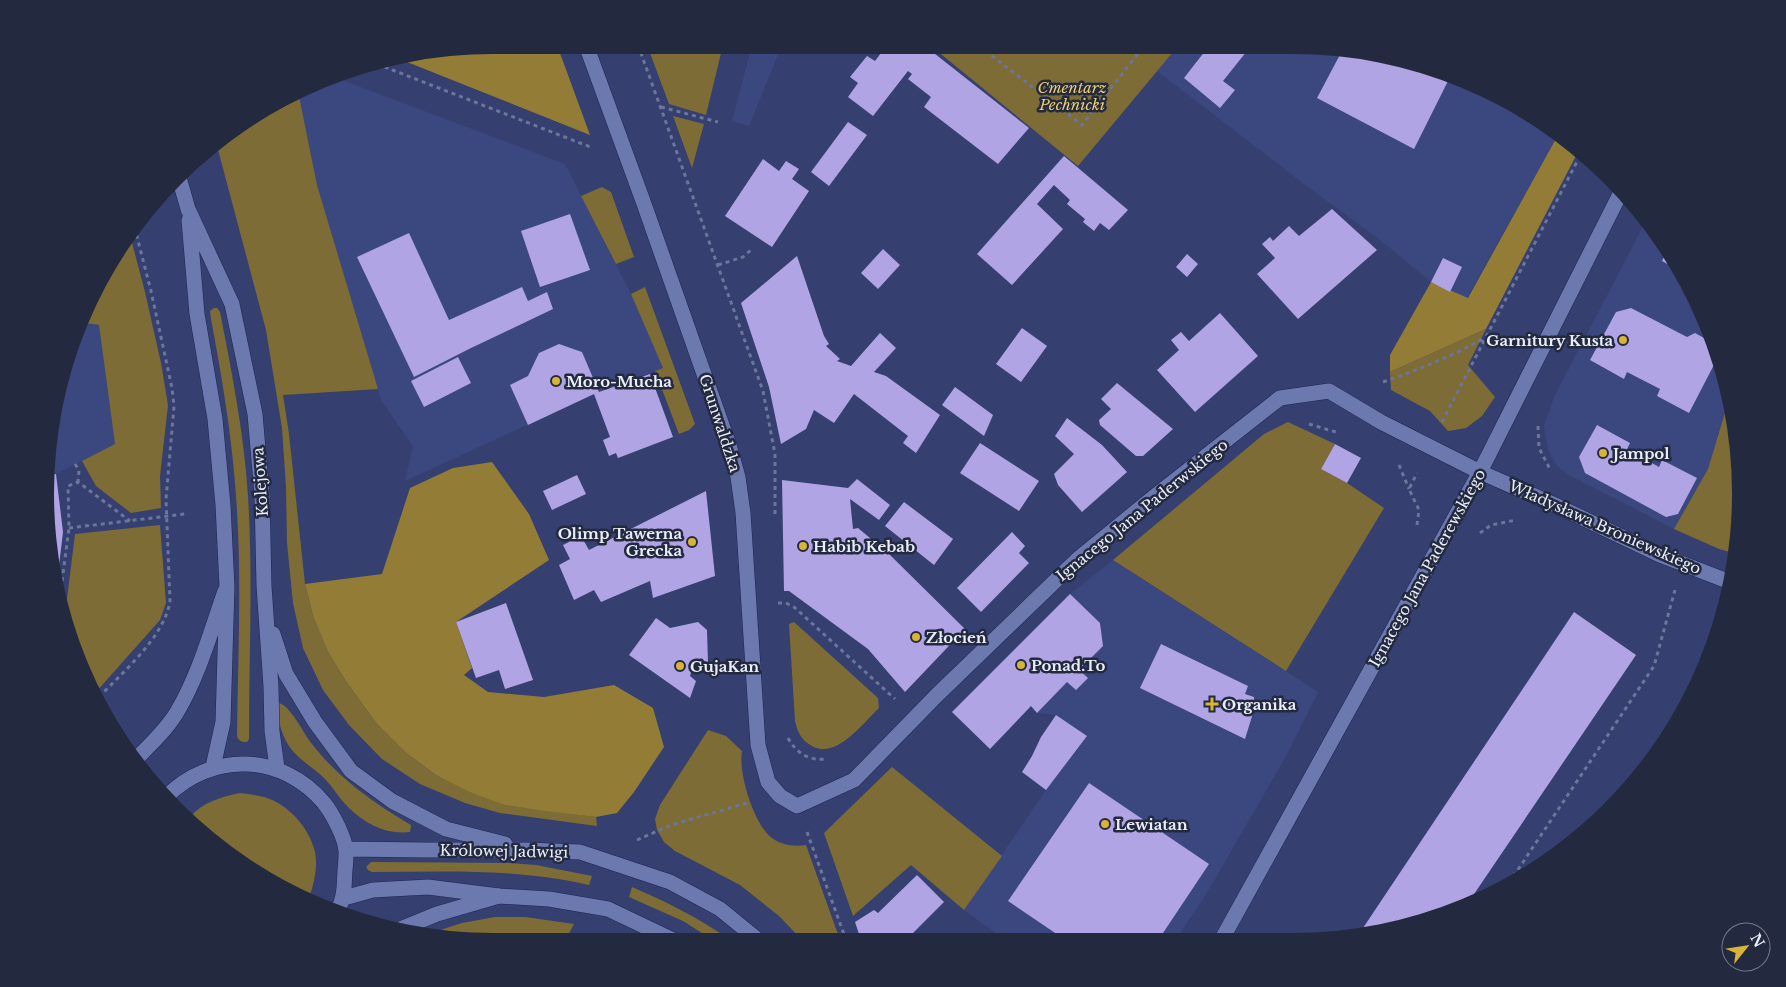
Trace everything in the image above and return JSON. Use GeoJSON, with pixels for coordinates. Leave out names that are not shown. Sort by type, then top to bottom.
{"type":"FeatureCollection","features":[{"type":"Feature","properties":{"kind":"street","name":"Grunwaldzka"},"geometry":{"type":"LineString","coordinates":[[589,54],[729,445],[738,477],[743,513],[758,745],[768,782],[780,796],[797,806]]}},
{"type":"Feature","properties":{"kind":"street","name":"Kolejowa"},"geometry":{"type":"LineString","coordinates":[[181,185],[188,208],[232,304],[255,414],[262,495],[272,731],[277,768]]}},
{"type":"Feature","properties":{"kind":"street","name":"Ignacego Jana Paderewskiego"},"geometry":{"type":"LineString","coordinates":[[1225,933],[1480,472],[1618,198]]}},
{"type":"Feature","properties":{"kind":"street","name":"Kolejowa"},"geometry":{"type":"LineString","coordinates":[[188,208],[197,314],[215,419],[223,505],[227,587],[224,722],[214,767]]}},
{"type":"Feature","properties":{"kind":"street","name":"Ignacego Jana Paderwskiego"},"geometry":{"type":"LineString","coordinates":[[797,806],[854,780],[937,695],[1079,558],[1280,398],[1329,391],[1381,422],[1480,472]]}},
{"type":"Feature","properties":{"kind":"street","name":"Władysława Broniewskiego"},"geometry":{"type":"LineString","coordinates":[[1480,472],[1553,504],[1660,555],[1724,580]]}},
{"type":"Feature","properties":{"kind":"street"},"geometry":{"type":"LineString","coordinates":[[140,755],[153,743],[176,712],[198,667],[227,587]]}},
{"type":"Feature","properties":{"kind":"street"},"geometry":{"type":"LineString","coordinates":[[266,612],[286,674],[315,722],[352,771],[392,801],[446,829],[526,850]]}},
{"type":"Feature","properties":{"kind":"street"},"geometry":{"type":"LineString","coordinates":[[171,791],[176,786],[214,767],[235,763],[277,768],[313,790],[333,814],[346,848],[341,904],[373,890],[428,888],[498,896],[549,899],[608,908],[658,933]]}},
{"type":"Feature","properties":{"kind":"street","name":"Królowej Jadwigi"},"geometry":{"type":"LineString","coordinates":[[346,848],[580,852],[670,882],[720,909],[749,933]]}},
{"type":"Feature","properties":{"kind":"street"},"geometry":{"type":"LineString","coordinates":[[410,925],[438,914],[498,896]]}},
{"type":"Feature","properties":{"kind":"path"},"geometry":{"type":"LineString","coordinates":[[989,54],[1082,125],[1138,54]]}},
{"type":"Feature","properties":{"kind":"path"},"geometry":{"type":"LineString","coordinates":[[386,67],[601,150]]}},
{"type":"Feature","properties":{"kind":"path"},"geometry":{"type":"LineString","coordinates":[[661,107],[718,122]]}},
{"type":"Feature","properties":{"kind":"path"},"geometry":{"type":"LineString","coordinates":[[1409,489],[1578,160]]}},
{"type":"Feature","properties":{"kind":"path"},"geometry":{"type":"LineString","coordinates":[[102,694],[159,632],[168,615],[170,602],[167,516],[168,466],[174,406],[172,388],[151,291],[137,237]]}},
{"type":"Feature","properties":{"kind":"path"},"geometry":{"type":"LineString","coordinates":[[718,265],[743,256],[752,249]]}},
{"type":"Feature","properties":{"kind":"path"},"geometry":{"type":"LineString","coordinates":[[1383,382],[1423,368],[1459,352],[1486,337]]}},
{"type":"Feature","properties":{"kind":"path"},"geometry":{"type":"LineString","coordinates":[[1280,398],[1309,424],[1347,436]]}},
{"type":"Feature","properties":{"kind":"path"},"geometry":{"type":"LineString","coordinates":[[1478,535],[1491,525],[1516,520],[1543,524],[1563,483],[1552,474],[1540,448],[1537,428],[1539,422]]}},
{"type":"Feature","properties":{"kind":"path"},"geometry":{"type":"LineString","coordinates":[[1393,459],[1399,464],[1419,510],[1416,532]]}},
{"type":"Feature","properties":{"kind":"path"},"geometry":{"type":"LineString","coordinates":[[75,464],[79,470],[78,482]]}},
{"type":"Feature","properties":{"kind":"path"},"geometry":{"type":"LineString","coordinates":[[78,482],[130,521]]}},
{"type":"Feature","properties":{"kind":"path"},"geometry":{"type":"LineString","coordinates":[[62,580],[69,528],[68,486],[78,482]]}},
{"type":"Feature","properties":{"kind":"path"},"geometry":{"type":"LineString","coordinates":[[69,528],[184,514]]}},
{"type":"Feature","properties":{"kind":"path"},"geometry":{"type":"LineString","coordinates":[[1517,871],[1654,666],[1676,588]]}},
{"type":"Feature","properties":{"kind":"path"},"geometry":{"type":"LineString","coordinates":[[775,603],[786,603],[794,607],[899,702]]}},
{"type":"Feature","properties":{"kind":"path"},"geometry":{"type":"LineString","coordinates":[[637,840],[671,826],[749,803]]}},
{"type":"Feature","properties":{"kind":"path"},"geometry":{"type":"LineString","coordinates":[[797,806],[843,933]]}},
{"type":"Feature","properties":{"kind":"path"},"geometry":{"type":"LineString","coordinates":[[629,838],[644,843]]}},
{"type":"Feature","properties":{"kind":"shaded area"},"geometry":{"type":"Polygon","coordinates":[[[560,54],[590,135],[407,62],[465,55],[560,54]]]}},
{"type":"Feature","properties":{"kind":"shaded area"},"geometry":{"type":"Polygon","coordinates":[[[750,54],[778,54],[749,126],[732,121],[750,54]]]}},
{"type":"Feature","properties":{"kind":"shaded area"},"geometry":{"type":"Polygon","coordinates":[[[1171,54],[1321,55],[1378,62],[1434,77],[1461,87],[1512,113],[1555,141],[1467,298],[1431,282],[1384,243],[1157,71],[1171,54]]]}},
{"type":"Feature","properties":{"kind":"shaded area"},"geometry":{"type":"Polygon","coordinates":[[[343,80],[565,164],[631,294],[663,368],[599,392],[405,481],[413,446],[381,400],[317,185],[300,99],[343,80]]]}},
{"type":"Feature","properties":{"kind":"shaded area"},"geometry":{"type":"Polygon","coordinates":[[[1555,141],[1575,157],[1486,329],[1390,372],[1390,355],[1431,282],[1468,298],[1555,141]]]}},
{"type":"Feature","properties":{"kind":"shaded area"},"geometry":{"type":"Polygon","coordinates":[[[1642,228],[1673,274],[1699,325],[1709,352],[1725,413],[1708,469],[1674,529],[1569,475],[1557,466],[1548,450],[1544,426],[1554,397],[1642,228]]]}},
{"type":"Feature","properties":{"kind":"shaded area"},"geometry":{"type":"Polygon","coordinates":[[[88,323],[99,325],[115,444],[56,474],[63,532],[59,561],[54,494],[55,465],[62,408],[77,352],[87,325],[88,323]]]}},
{"type":"Feature","properties":{"kind":"shaded area"},"geometry":{"type":"Polygon","coordinates":[[[492,462],[529,514],[549,560],[456,622],[472,668],[464,675],[488,692],[544,697],[614,685],[653,708],[664,747],[634,792],[617,813],[596,817],[504,805],[470,792],[436,775],[405,752],[377,724],[345,680],[327,650],[313,616],[305,584],[382,574],[410,488],[453,468],[492,462]]]}},
{"type":"Feature","properties":{"kind":"shaded area"},"geometry":{"type":"Polygon","coordinates":[[[1113,560],[1318,692],[1284,760],[1205,896],[1180,933],[996,933],[964,910],[1046,790],[1087,736],[1056,715],[1037,713],[995,669],[1070,594],[1113,560]]]}},
{"type":"Feature","properties":{"kind":"green space"},"geometry":{"type":"Polygon","coordinates":[[[650,54],[721,54],[706,115],[669,104],[650,54]]]}},
{"type":"Feature","properties":{"kind":"green space","name":"Cmentarz Pechnicki"},"geometry":{"type":"Polygon","coordinates":[[[941,54],[1171,54],[1078,166],[941,54]]]}},
{"type":"Feature","properties":{"kind":"green space"},"geometry":{"type":"Polygon","coordinates":[[[300,99],[317,185],[378,389],[283,395],[305,584],[313,616],[327,650],[345,680],[377,724],[405,752],[436,775],[504,805],[596,817],[597,826],[500,813],[465,803],[420,784],[382,759],[349,725],[323,690],[303,648],[293,603],[287,543],[282,428],[266,330],[218,151],[249,128],[300,99]]]}},
{"type":"Feature","properties":{"kind":"green space"},"geometry":{"type":"Polygon","coordinates":[[[673,116],[704,124],[692,168],[673,116]]]}},
{"type":"Feature","properties":{"kind":"green space"},"geometry":{"type":"Polygon","coordinates":[[[602,187],[611,192],[634,257],[616,264],[581,196],[602,187]]]}},
{"type":"Feature","properties":{"kind":"green space"},"geometry":{"type":"Polygon","coordinates":[[[132,243],[161,363],[168,405],[160,476],[161,508],[131,513],[96,486],[82,461],[115,444],[99,325],[88,323],[99,299],[132,243]]]}},
{"type":"Feature","properties":{"kind":"green space"},"geometry":{"type":"Polygon","coordinates":[[[645,287],[695,424],[689,430],[679,434],[655,371],[663,368],[631,294],[645,287]]]}},
{"type":"Feature","properties":{"kind":"green space"},"geometry":{"type":"Polygon","coordinates":[[[217,308],[220,312],[233,381],[244,450],[248,496],[251,587],[249,739],[247,742],[240,741],[237,736],[238,526],[229,429],[210,311],[217,308]]]}},
{"type":"Feature","properties":{"kind":"green space"},"geometry":{"type":"Polygon","coordinates":[[[1486,329],[1468,365],[1495,397],[1482,416],[1466,428],[1448,431],[1430,411],[1391,390],[1390,372],[1486,329]]]}},
{"type":"Feature","properties":{"kind":"green space"},"geometry":{"type":"Polygon","coordinates":[[[1725,413],[1731,465],[1732,494],[1728,551],[1674,529],[1708,469],[1725,413]]]}},
{"type":"Feature","properties":{"kind":"green space"},"geometry":{"type":"Polygon","coordinates":[[[1288,422],[1335,444],[1321,469],[1347,483],[1384,508],[1286,671],[1113,560],[1264,434],[1288,422]]]}},
{"type":"Feature","properties":{"kind":"green space"},"geometry":{"type":"Polygon","coordinates":[[[160,525],[166,603],[160,620],[99,688],[77,635],[67,599],[75,534],[160,525]]]}},
{"type":"Feature","properties":{"kind":"green space"},"geometry":{"type":"Polygon","coordinates":[[[794,622],[878,698],[879,708],[848,738],[830,748],[821,749],[808,744],[800,736],[796,725],[789,624],[794,622]]]}},
{"type":"Feature","properties":{"kind":"green space"},"geometry":{"type":"Polygon","coordinates":[[[279,703],[292,714],[322,757],[345,779],[371,799],[411,825],[410,832],[393,832],[377,827],[348,807],[324,778],[292,750],[283,734],[278,717],[276,706],[279,703]]]}},
{"type":"Feature","properties":{"kind":"green space"},"geometry":{"type":"Polygon","coordinates":[[[708,730],[726,736],[742,751],[741,761],[745,785],[754,811],[765,831],[772,838],[784,844],[792,846],[806,845],[837,933],[795,933],[779,916],[740,885],[675,851],[664,842],[657,830],[655,819],[660,805],[708,730]]]}},
{"type":"Feature","properties":{"kind":"green space"},"geometry":{"type":"Polygon","coordinates":[[[892,767],[1002,856],[964,910],[911,865],[853,916],[824,833],[892,767]]]}},
{"type":"Feature","properties":{"kind":"green space"},"geometry":{"type":"Polygon","coordinates":[[[240,793],[273,800],[289,811],[303,825],[312,843],[316,858],[315,875],[310,893],[249,859],[193,814],[201,807],[226,796],[240,793]]]}},
{"type":"Feature","properties":{"kind":"green space"},"geometry":{"type":"Polygon","coordinates":[[[371,862],[510,863],[536,865],[592,876],[589,885],[508,873],[372,872],[366,867],[371,862]]]}},
{"type":"Feature","properties":{"kind":"green space"},"geometry":{"type":"Polygon","coordinates":[[[632,887],[682,911],[719,933],[702,933],[683,921],[629,897],[632,887]]]}},
{"type":"Feature","properties":{"kind":"green space"},"geometry":{"type":"Polygon","coordinates":[[[495,917],[525,917],[574,924],[569,933],[494,933],[442,930],[462,923],[495,917]]]}},
{"type":"Feature","properties":{"kind":"building"},"geometry":{"type":"Polygon","coordinates":[[[880,54],[935,54],[1029,128],[998,164],[924,107],[931,97],[908,79],[912,74],[908,71],[873,116],[848,97],[858,83],[850,77],[867,56],[875,61],[880,54]]]}},
{"type":"Feature","properties":{"kind":"building"},"geometry":{"type":"Polygon","coordinates":[[[1203,54],[1245,54],[1223,81],[1235,90],[1220,108],[1184,78],[1203,54]]]}},
{"type":"Feature","properties":{"kind":"building"},"geometry":{"type":"Polygon","coordinates":[[[1339,57],[1378,62],[1448,82],[1414,149],[1317,98],[1339,57]]]}},
{"type":"Feature","properties":{"kind":"building"},"geometry":{"type":"Polygon","coordinates":[[[848,122],[867,135],[829,186],[811,172],[848,122]]]}},
{"type":"Feature","properties":{"kind":"building"},"geometry":{"type":"Polygon","coordinates":[[[1064,156],[1128,210],[1109,230],[1100,223],[1094,231],[1083,222],[1085,219],[1067,204],[1070,200],[1054,185],[1037,204],[1063,229],[1012,285],[977,254],[1064,156]]]}},
{"type":"Feature","properties":{"kind":"building"},"geometry":{"type":"Polygon","coordinates":[[[763,159],[779,171],[786,161],[799,169],[792,179],[809,191],[772,247],[725,216],[763,159]]]}},
{"type":"Feature","properties":{"kind":"building"},"geometry":{"type":"Polygon","coordinates":[[[1332,209],[1377,250],[1298,319],[1257,274],[1275,258],[1262,244],[1270,237],[1273,241],[1289,226],[1299,236],[1332,209]]]}},
{"type":"Feature","properties":{"kind":"building"},"geometry":{"type":"Polygon","coordinates":[[[570,214],[590,270],[540,287],[521,231],[570,214]]]}},
{"type":"Feature","properties":{"kind":"building"},"geometry":{"type":"Polygon","coordinates":[[[409,233],[449,320],[522,287],[528,301],[547,292],[553,309],[414,377],[357,257],[409,233]]]}},
{"type":"Feature","properties":{"kind":"building"},"geometry":{"type":"Polygon","coordinates":[[[883,249],[900,265],[878,289],[861,273],[883,249]]]}},
{"type":"Feature","properties":{"kind":"building"},"geometry":{"type":"Polygon","coordinates":[[[1187,254],[1198,264],[1187,277],[1176,267],[1187,254]]]}},
{"type":"Feature","properties":{"kind":"building"},"geometry":{"type":"Polygon","coordinates":[[[797,256],[824,336],[829,344],[826,346],[840,359],[837,361],[851,366],[880,333],[896,348],[874,372],[886,376],[940,415],[916,453],[903,443],[908,436],[854,394],[834,423],[814,410],[806,429],[781,444],[769,387],[741,303],[797,256]]]}},
{"type":"Feature","properties":{"kind":"building"},"geometry":{"type":"Polygon","coordinates":[[[1443,258],[1462,267],[1450,292],[1431,282],[1443,258]]]}},
{"type":"Feature","properties":{"kind":"building"},"geometry":{"type":"Polygon","coordinates":[[[1631,308],[1687,337],[1695,333],[1704,338],[1713,366],[1689,413],[1657,396],[1660,389],[1627,372],[1624,379],[1590,360],[1616,312],[1631,308]]]}},
{"type":"Feature","properties":{"kind":"building"},"geometry":{"type":"Polygon","coordinates":[[[1220,313],[1258,356],[1195,412],[1157,370],[1179,350],[1171,340],[1181,332],[1189,341],[1220,313]]]}},
{"type":"Feature","properties":{"kind":"building"},"geometry":{"type":"Polygon","coordinates":[[[1022,328],[1047,346],[1021,382],[996,364],[1022,328]]]}},
{"type":"Feature","properties":{"kind":"building"},"geometry":{"type":"Polygon","coordinates":[[[559,344],[582,352],[599,392],[650,374],[673,437],[618,458],[616,453],[609,456],[603,440],[610,437],[594,394],[528,425],[510,385],[528,376],[539,353],[559,344]]]}},
{"type":"Feature","properties":{"kind":"building"},"geometry":{"type":"Polygon","coordinates":[[[458,357],[471,383],[424,407],[411,381],[458,357]]]}},
{"type":"Feature","properties":{"kind":"building"},"geometry":{"type":"Polygon","coordinates":[[[1117,383],[1173,429],[1143,456],[1136,456],[1100,425],[1099,420],[1111,409],[1101,399],[1117,383]]]}},
{"type":"Feature","properties":{"kind":"building"},"geometry":{"type":"Polygon","coordinates":[[[955,387],[993,415],[984,436],[942,405],[955,387]]]}},
{"type":"Feature","properties":{"kind":"building"},"geometry":{"type":"Polygon","coordinates":[[[1067,418],[1102,445],[1127,472],[1082,512],[1058,485],[1054,474],[1074,454],[1055,436],[1067,418]]]}},
{"type":"Feature","properties":{"kind":"building"},"geometry":{"type":"Polygon","coordinates":[[[1597,425],[1630,443],[1627,449],[1659,467],[1662,460],[1697,478],[1678,514],[1666,517],[1585,473],[1579,457],[1597,425]]]}},
{"type":"Feature","properties":{"kind":"building"},"geometry":{"type":"Polygon","coordinates":[[[980,443],[1039,481],[1019,511],[960,473],[980,443]]]}},
{"type":"Feature","properties":{"kind":"building"},"geometry":{"type":"Polygon","coordinates":[[[1335,444],[1361,458],[1347,483],[1321,469],[1335,444]]]}},
{"type":"Feature","properties":{"kind":"building"},"geometry":{"type":"Polygon","coordinates":[[[55,474],[63,532],[59,561],[55,522],[55,474]]]}},
{"type":"Feature","properties":{"kind":"building"},"geometry":{"type":"Polygon","coordinates":[[[577,475],[586,494],[552,510],[543,491],[577,475]]]}},
{"type":"Feature","properties":{"kind":"building"},"geometry":{"type":"Polygon","coordinates":[[[857,479],[890,505],[879,520],[850,499],[853,529],[858,528],[888,553],[965,629],[905,692],[868,649],[789,591],[784,591],[782,480],[848,488],[857,479]]]}},
{"type":"Feature","properties":{"kind":"building"},"geometry":{"type":"Polygon","coordinates":[[[706,491],[715,576],[653,598],[650,581],[601,602],[594,590],[574,600],[559,565],[570,559],[563,545],[581,536],[589,550],[706,491]]]}},
{"type":"Feature","properties":{"kind":"building"},"geometry":{"type":"Polygon","coordinates":[[[904,502],[953,539],[934,565],[885,526],[904,502]]]}},
{"type":"Feature","properties":{"kind":"building"},"geometry":{"type":"Polygon","coordinates":[[[1012,532],[1025,546],[1019,553],[1029,563],[981,612],[957,588],[1012,532]]]}},
{"type":"Feature","properties":{"kind":"building"},"geometry":{"type":"Polygon","coordinates":[[[1070,594],[1100,623],[1103,646],[1079,670],[1088,678],[1076,690],[1067,682],[1037,713],[1031,706],[990,749],[952,712],[1070,594]]]}},
{"type":"Feature","properties":{"kind":"building"},"geometry":{"type":"Polygon","coordinates":[[[506,603],[533,680],[505,689],[499,670],[476,678],[456,622],[506,603]]]}},
{"type":"Feature","properties":{"kind":"building"},"geometry":{"type":"Polygon","coordinates":[[[1574,612],[1636,655],[1474,894],[1434,910],[1364,927],[1574,612]]]}},
{"type":"Feature","properties":{"kind":"building"},"geometry":{"type":"Polygon","coordinates":[[[656,618],[670,628],[698,622],[707,630],[708,663],[703,660],[700,671],[692,669],[690,676],[696,681],[690,698],[629,655],[656,618]]]}},
{"type":"Feature","properties":{"kind":"building"},"geometry":{"type":"Polygon","coordinates":[[[1161,644],[1248,686],[1245,694],[1254,697],[1253,713],[1245,739],[1140,688],[1161,644]]]}},
{"type":"Feature","properties":{"kind":"building"},"geometry":{"type":"Polygon","coordinates":[[[1056,715],[1087,736],[1046,790],[1022,772],[1041,737],[1056,715]]]}},
{"type":"Feature","properties":{"kind":"building","name":"Lewiatan"},"geometry":{"type":"Polygon","coordinates":[[[1089,783],[1209,864],[1163,933],[1055,933],[1008,901],[1089,783]]]}},
{"type":"Feature","properties":{"kind":"building"},"geometry":{"type":"Polygon","coordinates":[[[917,875],[944,902],[913,933],[859,933],[855,922],[874,910],[878,913],[917,875]]]}},
{"type":"Feature","properties":{"kind":"place","name":"Garnitury Kusta"},"geometry":{"type":"Point","coordinates":[1623,340]}},
{"type":"Feature","properties":{"kind":"place","name":"Moro-Mucha"},"geometry":{"type":"Point","coordinates":[556,381]}},
{"type":"Feature","properties":{"kind":"place","name":"Jampol"},"geometry":{"type":"Point","coordinates":[1603,453]}},
{"type":"Feature","properties":{"kind":"place","name":"Olimp Tawerna Grecka"},"geometry":{"type":"Point","coordinates":[692,542]}},
{"type":"Feature","properties":{"kind":"place","name":"Habib Kebab"},"geometry":{"type":"Point","coordinates":[803,546]}},
{"type":"Feature","properties":{"kind":"place","name":"Złocień"},"geometry":{"type":"Point","coordinates":[916,637]}},
{"type":"Feature","properties":{"kind":"place","name":"Ponad.To"},"geometry":{"type":"Point","coordinates":[1021,665]}},
{"type":"Feature","properties":{"kind":"place","name":"GujaKan"},"geometry":{"type":"Point","coordinates":[680,666]}},
{"type":"Feature","properties":{"kind":"place","name":"Organika"},"geometry":{"type":"Point","coordinates":[1212,704]}},
{"type":"Feature","properties":{"kind":"place","name":"Lewiatan"},"geometry":{"type":"Point","coordinates":[1105,824]}}]}
